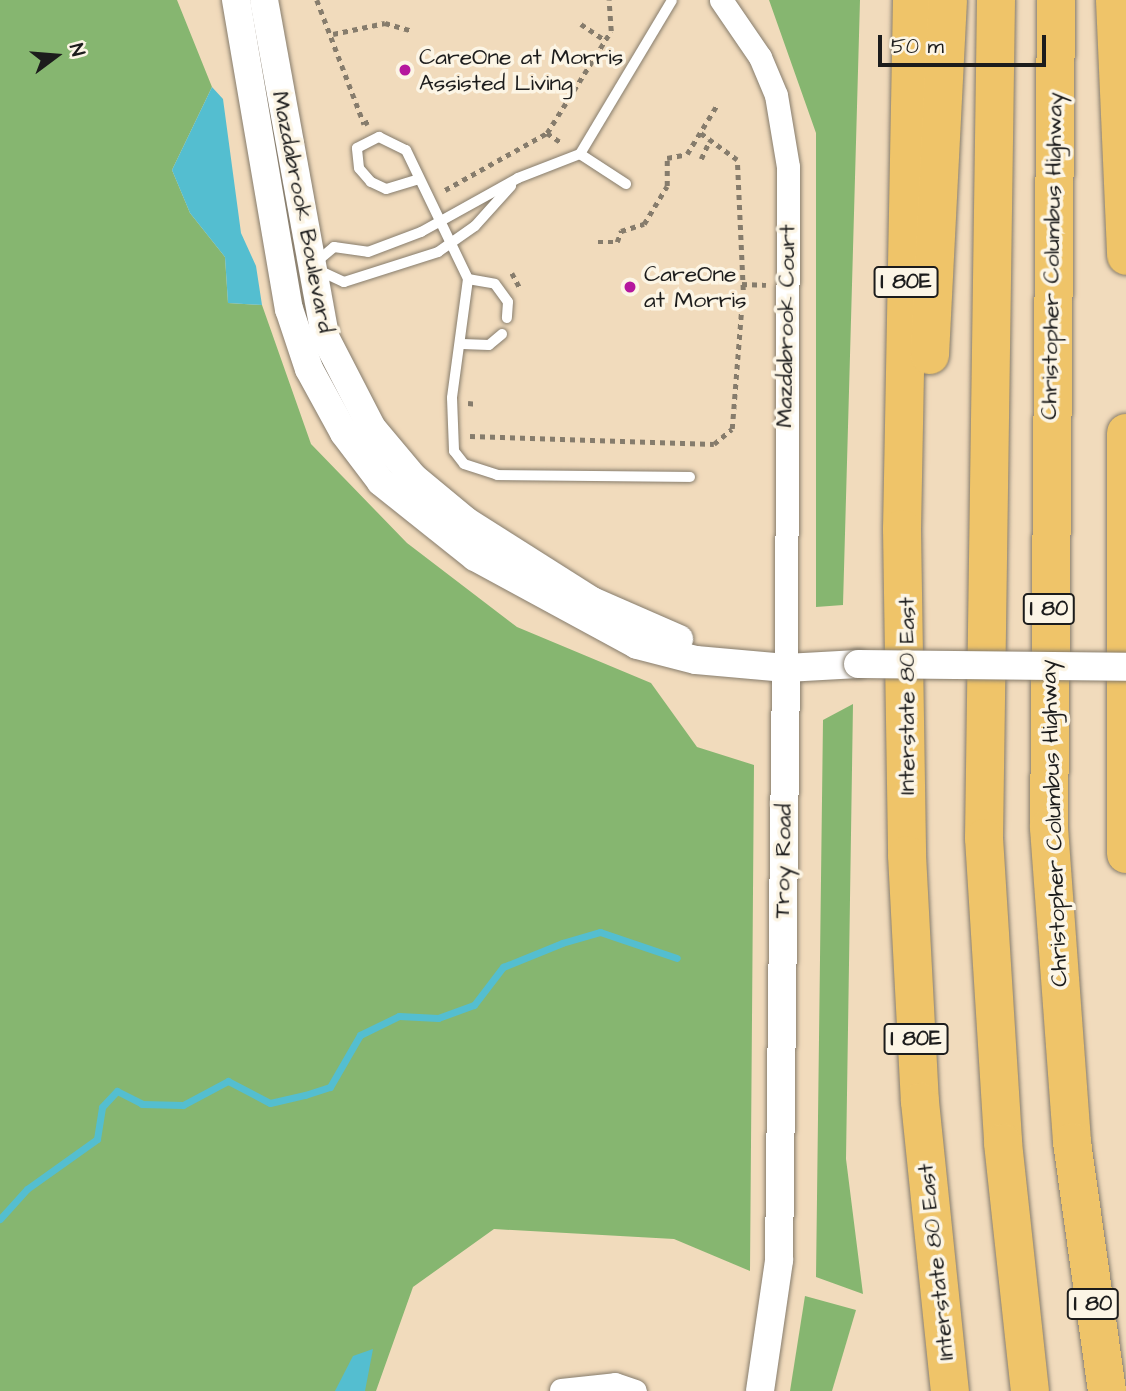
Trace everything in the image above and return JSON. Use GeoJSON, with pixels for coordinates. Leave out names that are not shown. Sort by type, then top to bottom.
{"type":"FeatureCollection","features":[{"type":"Feature","properties":{"kind":"highway","name":"Interstate 80 East"},"geometry":{"type":"LineString","coordinates":[[912,0],[902,529],[907,564],[911,975],[950,1391]]}},
{"type":"Feature","properties":{"kind":"highway"},"geometry":{"type":"LineString","coordinates":[[907,564],[921,528],[948,0]]}},
{"type":"Feature","properties":{"kind":"highway"},"geometry":{"type":"LineString","coordinates":[[996,0],[984,838],[1003,1143],[1030,1391]]}},
{"type":"Feature","properties":{"kind":"highway","name":"Christopher Columbus Highway"},"geometry":{"type":"LineString","coordinates":[[1056,0],[1049,828],[1072,1142],[1107,1391]]}},
{"type":"Feature","properties":{"kind":"highway"},"geometry":{"type":"LineString","coordinates":[[1115,0],[1126,256]]}},
{"type":"Feature","properties":{"kind":"highway"},"geometry":{"type":"LineString","coordinates":[[1126,433],[1126,853]]}},
{"type":"Feature","properties":{"kind":"street","name":"Mazdabrook Boulevard"},"geometry":{"type":"LineString","coordinates":[[236,0],[282,273],[309,369],[344,433],[422,520],[544,597],[637,645],[696,660],[786,668]]}},
{"type":"Feature","properties":{"kind":"street","name":"Mazdabrook Boulevard"},"geometry":{"type":"LineString","coordinates":[[264,0],[310,267],[326,337],[353,398],[434,496],[593,601],[652,631],[786,668]]}},
{"type":"Feature","properties":{"kind":"street","name":"Mazdabrook Court"},"geometry":{"type":"LineString","coordinates":[[721,0],[760,57],[776,95],[788,167],[786,668]]}},
{"type":"Feature","properties":{"kind":"street"},"geometry":{"type":"LineString","coordinates":[[786,668],[858,664],[1126,667]]}},
{"type":"Feature","properties":{"kind":"street","name":"Troy Road"},"geometry":{"type":"LineString","coordinates":[[760,1391],[779,1261],[786,668]]}},
{"type":"Feature","properties":{"kind":"street"},"geometry":{"type":"LineString","coordinates":[[561,1390],[615,1384],[635,1391]]}},
{"type":"Feature","properties":{"kind":"lane"},"geometry":{"type":"LineString","coordinates":[[282,273],[310,267],[334,247],[368,252],[440,221],[518,178],[580,154],[672,0]]}},
{"type":"Feature","properties":{"kind":"lane"},"geometry":{"type":"LineString","coordinates":[[416,180],[386,189],[370,182],[359,168],[357,148],[369,137],[393,141],[415,164],[416,180],[452,243],[468,279],[462,344],[454,362],[454,451],[475,472],[690,477]]}},
{"type":"Feature","properties":{"kind":"lane"},"geometry":{"type":"LineString","coordinates":[[580,154],[626,184]]}},
{"type":"Feature","properties":{"kind":"lane"},"geometry":{"type":"LineString","coordinates":[[310,267],[344,282],[400,268],[452,243],[518,178]]}},
{"type":"Feature","properties":{"kind":"lane"},"geometry":{"type":"LineString","coordinates":[[468,279],[495,284],[508,302],[507,318]]}},
{"type":"Feature","properties":{"kind":"lane"},"geometry":{"type":"LineString","coordinates":[[462,344],[489,345],[502,334]]}},
{"type":"Feature","properties":{"kind":"path"},"geometry":{"type":"LineString","coordinates":[[317,0],[333,34],[363,124],[381,122]]}},
{"type":"Feature","properties":{"kind":"path"},"geometry":{"type":"LineString","coordinates":[[445,190],[547,134],[605,40],[613,19],[609,0]]}},
{"type":"Feature","properties":{"kind":"path"},"geometry":{"type":"LineString","coordinates":[[333,34],[385,23],[410,30]]}},
{"type":"Feature","properties":{"kind":"path"},"geometry":{"type":"LineString","coordinates":[[581,24],[605,40]]}},
{"type":"Feature","properties":{"kind":"path"},"geometry":{"type":"LineString","coordinates":[[598,242],[617,242],[621,231],[643,224],[667,186],[667,159],[687,154],[717,105]]}},
{"type":"Feature","properties":{"kind":"path"},"geometry":{"type":"LineString","coordinates":[[468,424],[474,440],[714,444],[732,429],[742,284],[737,160],[700,133]]}},
{"type":"Feature","properties":{"kind":"path"},"geometry":{"type":"LineString","coordinates":[[547,134],[562,143]]}},
{"type":"Feature","properties":{"kind":"path"},"geometry":{"type":"LineString","coordinates":[[701,159],[710,140]]}},
{"type":"Feature","properties":{"kind":"path"},"geometry":{"type":"LineString","coordinates":[[512,273],[521,300]]}},
{"type":"Feature","properties":{"kind":"path"},"geometry":{"type":"LineString","coordinates":[[742,284],[768,285]]}},
{"type":"Feature","properties":{"kind":"path"},"geometry":{"type":"LineString","coordinates":[[468,393],[468,413]]}},
{"type":"Feature","properties":{"kind":"path"},"geometry":{"type":"LineString","coordinates":[[468,403],[477,404]]}},
{"type":"Feature","properties":{"kind":"green space"},"geometry":{"type":"Polygon","coordinates":[[[0,0],[177,0],[212,87],[172,170],[190,213],[225,257],[228,303],[262,305],[311,444],[407,543],[517,627],[651,683],[697,747],[754,765],[750,1271],[674,1239],[494,1229],[413,1287],[376,1391],[0,1391],[0,0]]]}},
{"type":"Feature","properties":{"kind":"green space"},"geometry":{"type":"Polygon","coordinates":[[[769,0],[860,0],[843,605],[816,607],[816,133],[769,0]]]}},
{"type":"Feature","properties":{"kind":"green space"},"geometry":{"type":"Polygon","coordinates":[[[853,704],[846,1159],[863,1294],[816,1277],[823,720],[853,704]]]}},
{"type":"Feature","properties":{"kind":"green space"},"geometry":{"type":"Polygon","coordinates":[[[805,1296],[856,1310],[832,1391],[790,1391],[805,1296]]]}},
{"type":"Feature","properties":{"kind":"water"},"geometry":{"type":"Polygon","coordinates":[[[212,87],[223,99],[241,233],[256,266],[262,305],[228,303],[225,257],[190,213],[172,170],[212,87]]]}},
{"type":"Feature","properties":{"kind":"water"},"geometry":{"type":"Polygon","coordinates":[[[373,1349],[365,1391],[335,1391],[353,1356],[373,1349]]]}},
{"type":"Feature","properties":{"kind":"waterway"},"geometry":{"type":"LineString","coordinates":[[0,1219],[27,1189],[97,1139],[102,1107],[117,1091],[142,1104],[183,1105],[228,1081],[270,1103],[305,1095],[330,1087],[360,1035],[399,1016],[438,1018],[474,1005],[503,967],[562,943],[600,932],[677,958]]}},
{"type":"Feature","properties":{"kind":"place","name":"CareOne at Morris Assisted Living"},"geometry":{"type":"Point","coordinates":[405,70]}},
{"type":"Feature","properties":{"kind":"place","name":"CareOne at Morris"},"geometry":{"type":"Point","coordinates":[630,287]}}]}
